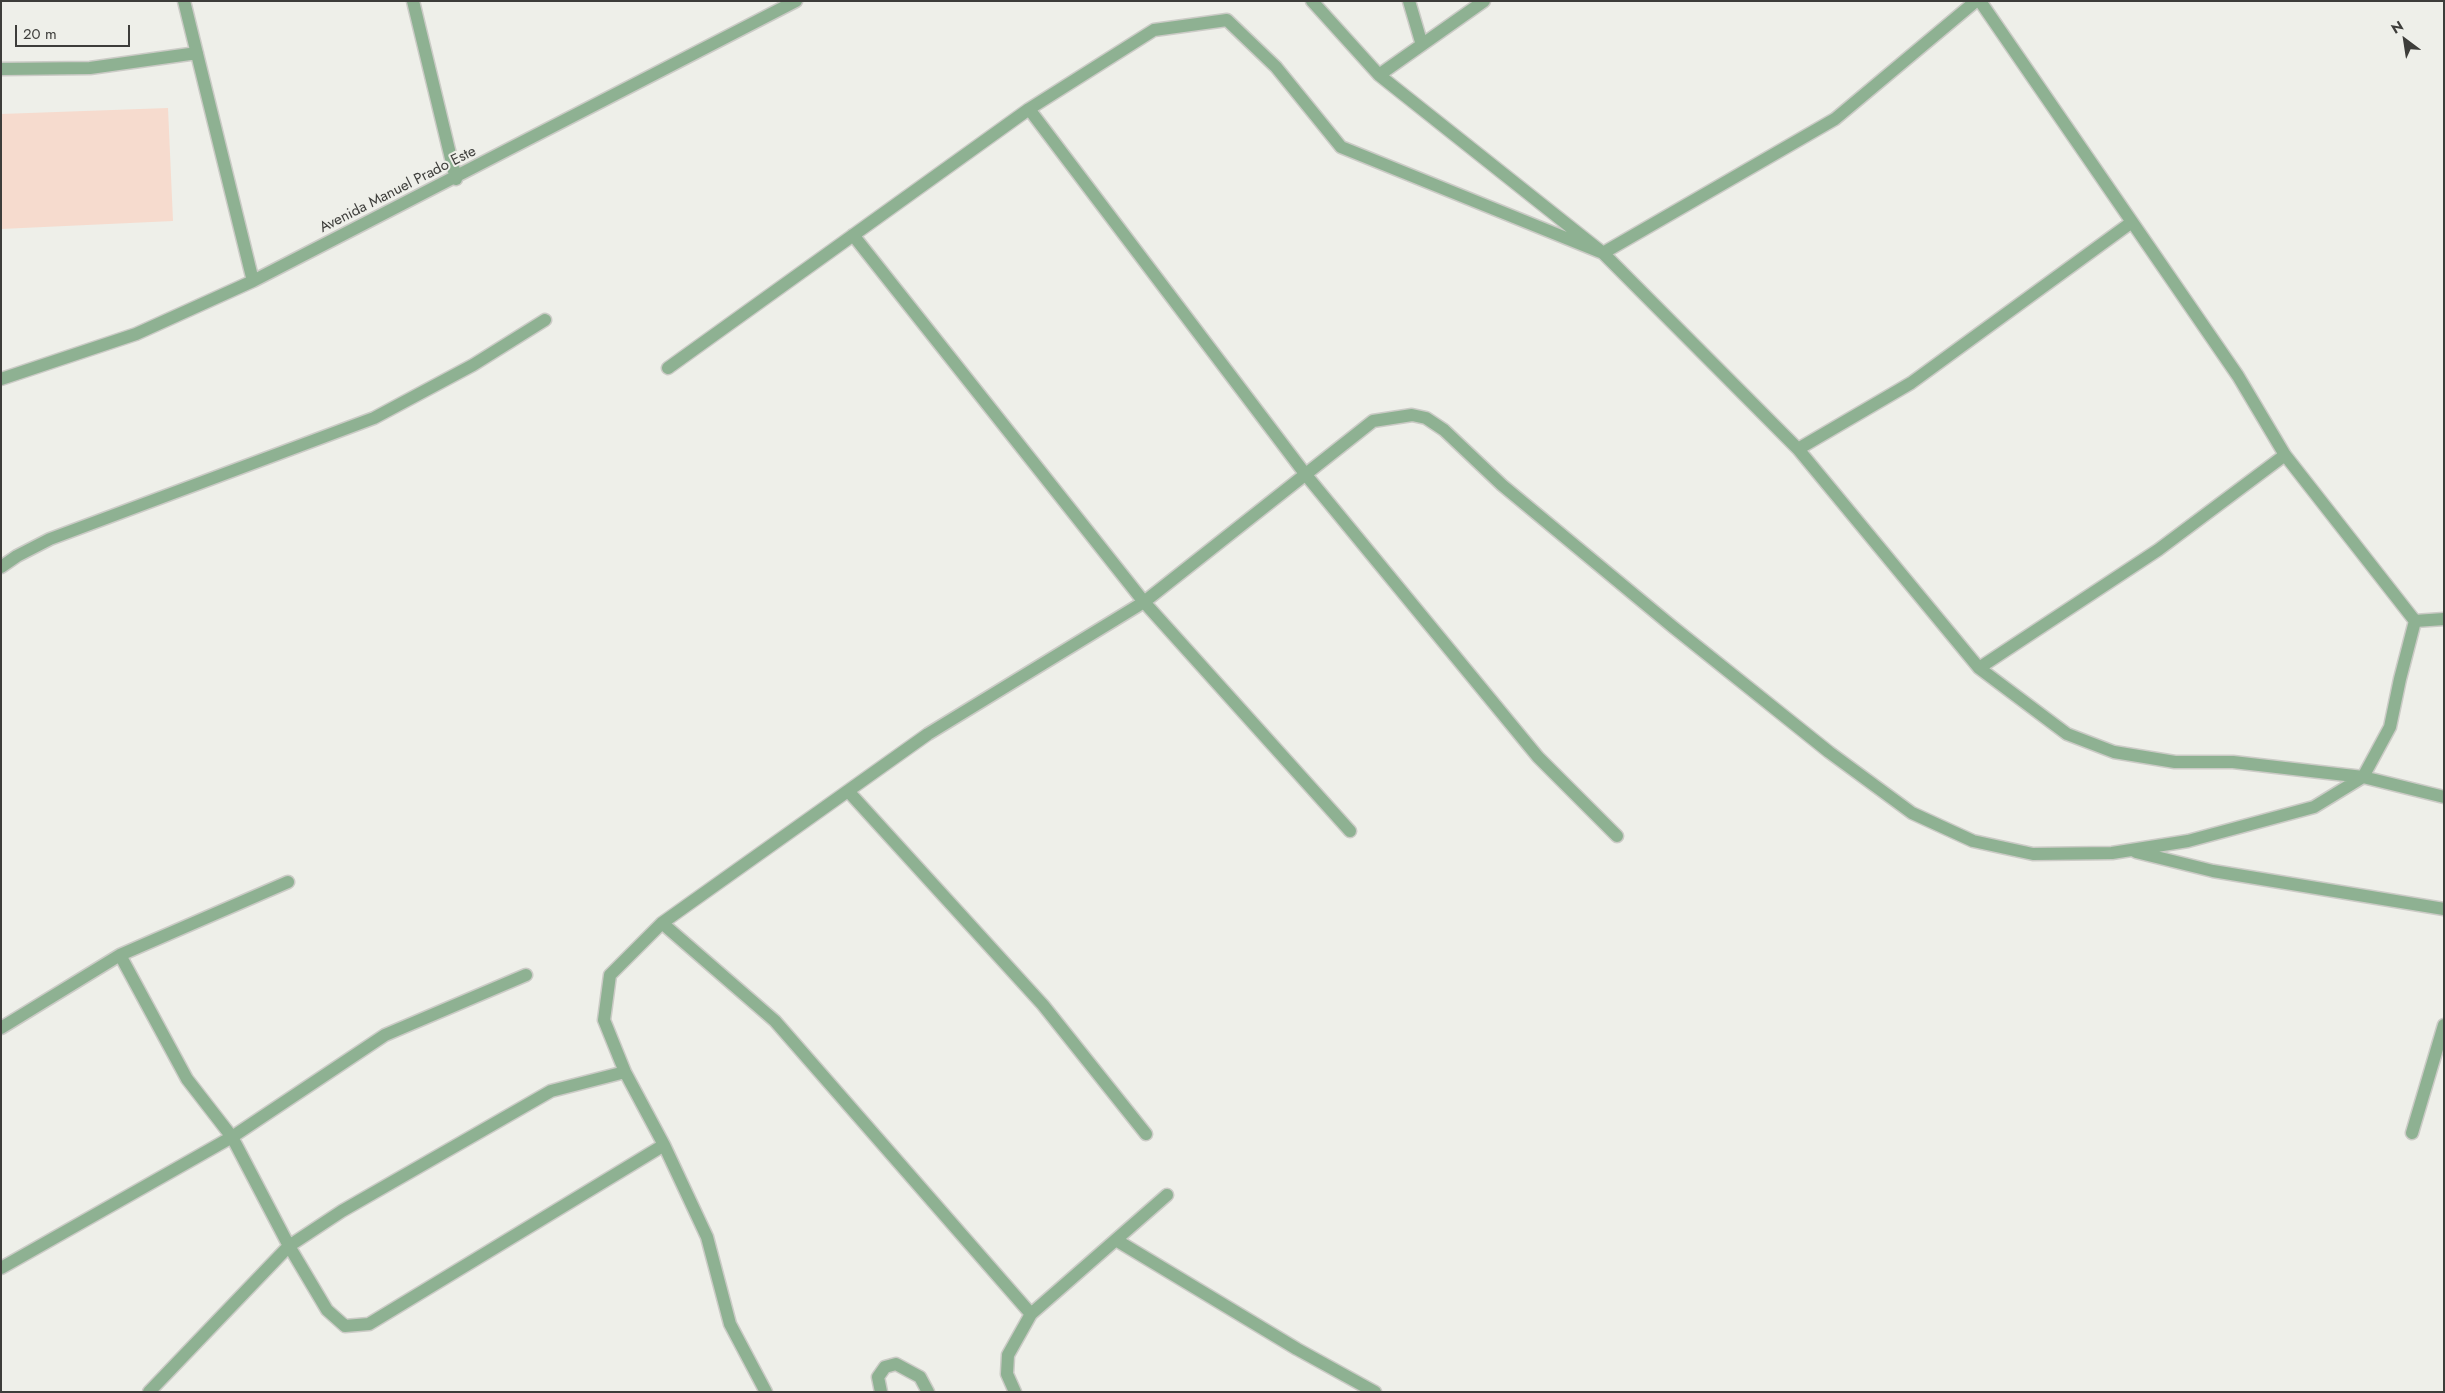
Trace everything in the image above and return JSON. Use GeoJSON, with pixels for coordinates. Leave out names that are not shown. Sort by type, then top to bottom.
{"type":"FeatureCollection","features":[{"type":"Feature","properties":{"kind":"street"},"geometry":{"type":"LineString","coordinates":[[184,1],[253,281]]}},
{"type":"Feature","properties":{"kind":"street"},"geometry":{"type":"LineString","coordinates":[[414,1],[456,178]]}},
{"type":"Feature","properties":{"kind":"street","name":"Avenida Manuel Prado Este"},"geometry":{"type":"LineString","coordinates":[[1,379],[136,334],[253,281],[796,1]]}},
{"type":"Feature","properties":{"kind":"street"},"geometry":{"type":"LineString","coordinates":[[1312,1],[1379,74],[1604,253],[1798,449],[1979,668],[2067,734],[2114,752],[2175,762],[2233,762],[2363,777],[2444,797]]}},
{"type":"Feature","properties":{"kind":"street"},"geometry":{"type":"LineString","coordinates":[[1409,1],[1422,44]]}},
{"type":"Feature","properties":{"kind":"street"},"geometry":{"type":"LineString","coordinates":[[1379,74],[1484,1]]}},
{"type":"Feature","properties":{"kind":"street"},"geometry":{"type":"LineString","coordinates":[[1604,253],[1835,119],[1976,1]]}},
{"type":"Feature","properties":{"kind":"street"},"geometry":{"type":"LineString","coordinates":[[1980,1],[2238,376],[2285,455],[2416,621]]}},
{"type":"Feature","properties":{"kind":"street"},"geometry":{"type":"LineString","coordinates":[[668,368],[1029,109],[1154,30],[1226,20],[1276,67],[1341,147],[1604,253]]}},
{"type":"Feature","properties":{"kind":"street"},"geometry":{"type":"LineString","coordinates":[[1,69],[90,68],[197,53]]}},
{"type":"Feature","properties":{"kind":"street"},"geometry":{"type":"LineString","coordinates":[[1029,109],[1306,474],[1538,757],[1617,836]]}},
{"type":"Feature","properties":{"kind":"street"},"geometry":{"type":"LineString","coordinates":[[1798,449],[1911,383],[2132,222]]}},
{"type":"Feature","properties":{"kind":"street"},"geometry":{"type":"LineString","coordinates":[[853,235],[1144,602],[1350,831]]}},
{"type":"Feature","properties":{"kind":"street"},"geometry":{"type":"LineString","coordinates":[[1,567],[17,556],[50,539],[374,418],[473,365],[545,320]]}},
{"type":"Feature","properties":{"kind":"street"},"geometry":{"type":"LineString","coordinates":[[766,1392],[730,1324],[707,1237],[664,1145],[625,1072],[604,1020],[610,975],[662,922],[928,734],[1144,602],[1373,421],[1412,415],[1426,418],[1444,430],[1502,485],[1673,627],[1828,752],[1912,812],[1973,841],[2033,854],[2112,853],[2188,842],[2314,807],[2363,777],[2390,727],[2400,679],[2416,621]]}},
{"type":"Feature","properties":{"kind":"street"},"geometry":{"type":"LineString","coordinates":[[1979,668],[2158,550],[2285,455]]}},
{"type":"Feature","properties":{"kind":"street"},"geometry":{"type":"LineString","coordinates":[[2416,621],[2444,619]]}},
{"type":"Feature","properties":{"kind":"street"},"geometry":{"type":"LineString","coordinates":[[848,791],[1043,1005],[1146,1134]]}},
{"type":"Feature","properties":{"kind":"street"},"geometry":{"type":"LineString","coordinates":[[2128,850],[2213,871],[2444,909]]}},
{"type":"Feature","properties":{"kind":"street"},"geometry":{"type":"LineString","coordinates":[[1,1028],[120,955],[288,882]]}},
{"type":"Feature","properties":{"kind":"street"},"geometry":{"type":"LineString","coordinates":[[662,922],[775,1021],[1031,1314]]}},
{"type":"Feature","properties":{"kind":"street"},"geometry":{"type":"LineString","coordinates":[[120,955],[187,1079],[232,1137],[289,1246],[327,1310],[345,1326],[369,1324],[664,1145]]}},
{"type":"Feature","properties":{"kind":"street"},"geometry":{"type":"LineString","coordinates":[[1,1268],[232,1137],[386,1035],[526,975]]}},
{"type":"Feature","properties":{"kind":"street"},"geometry":{"type":"LineString","coordinates":[[2412,1133],[2444,1025]]}},
{"type":"Feature","properties":{"kind":"street"},"geometry":{"type":"LineString","coordinates":[[149,1392],[289,1246],[342,1211],[551,1091],[625,1072]]}},
{"type":"Feature","properties":{"kind":"street"},"geometry":{"type":"LineString","coordinates":[[1015,1392],[1007,1374],[1008,1355],[1031,1314],[1167,1195]]}},
{"type":"Feature","properties":{"kind":"street"},"geometry":{"type":"LineString","coordinates":[[1116,1240],[1297,1349],[1375,1392]]}},
{"type":"Feature","properties":{"kind":"street"},"geometry":{"type":"LineString","coordinates":[[881,1392],[878,1377],[885,1367],[896,1364],[920,1377],[928,1392]]}},
{"type":"Feature","properties":{"kind":"shaded area"},"geometry":{"type":"Polygon","coordinates":[[[168,108],[173,221],[1,229],[1,114],[168,108]]]}}]}
